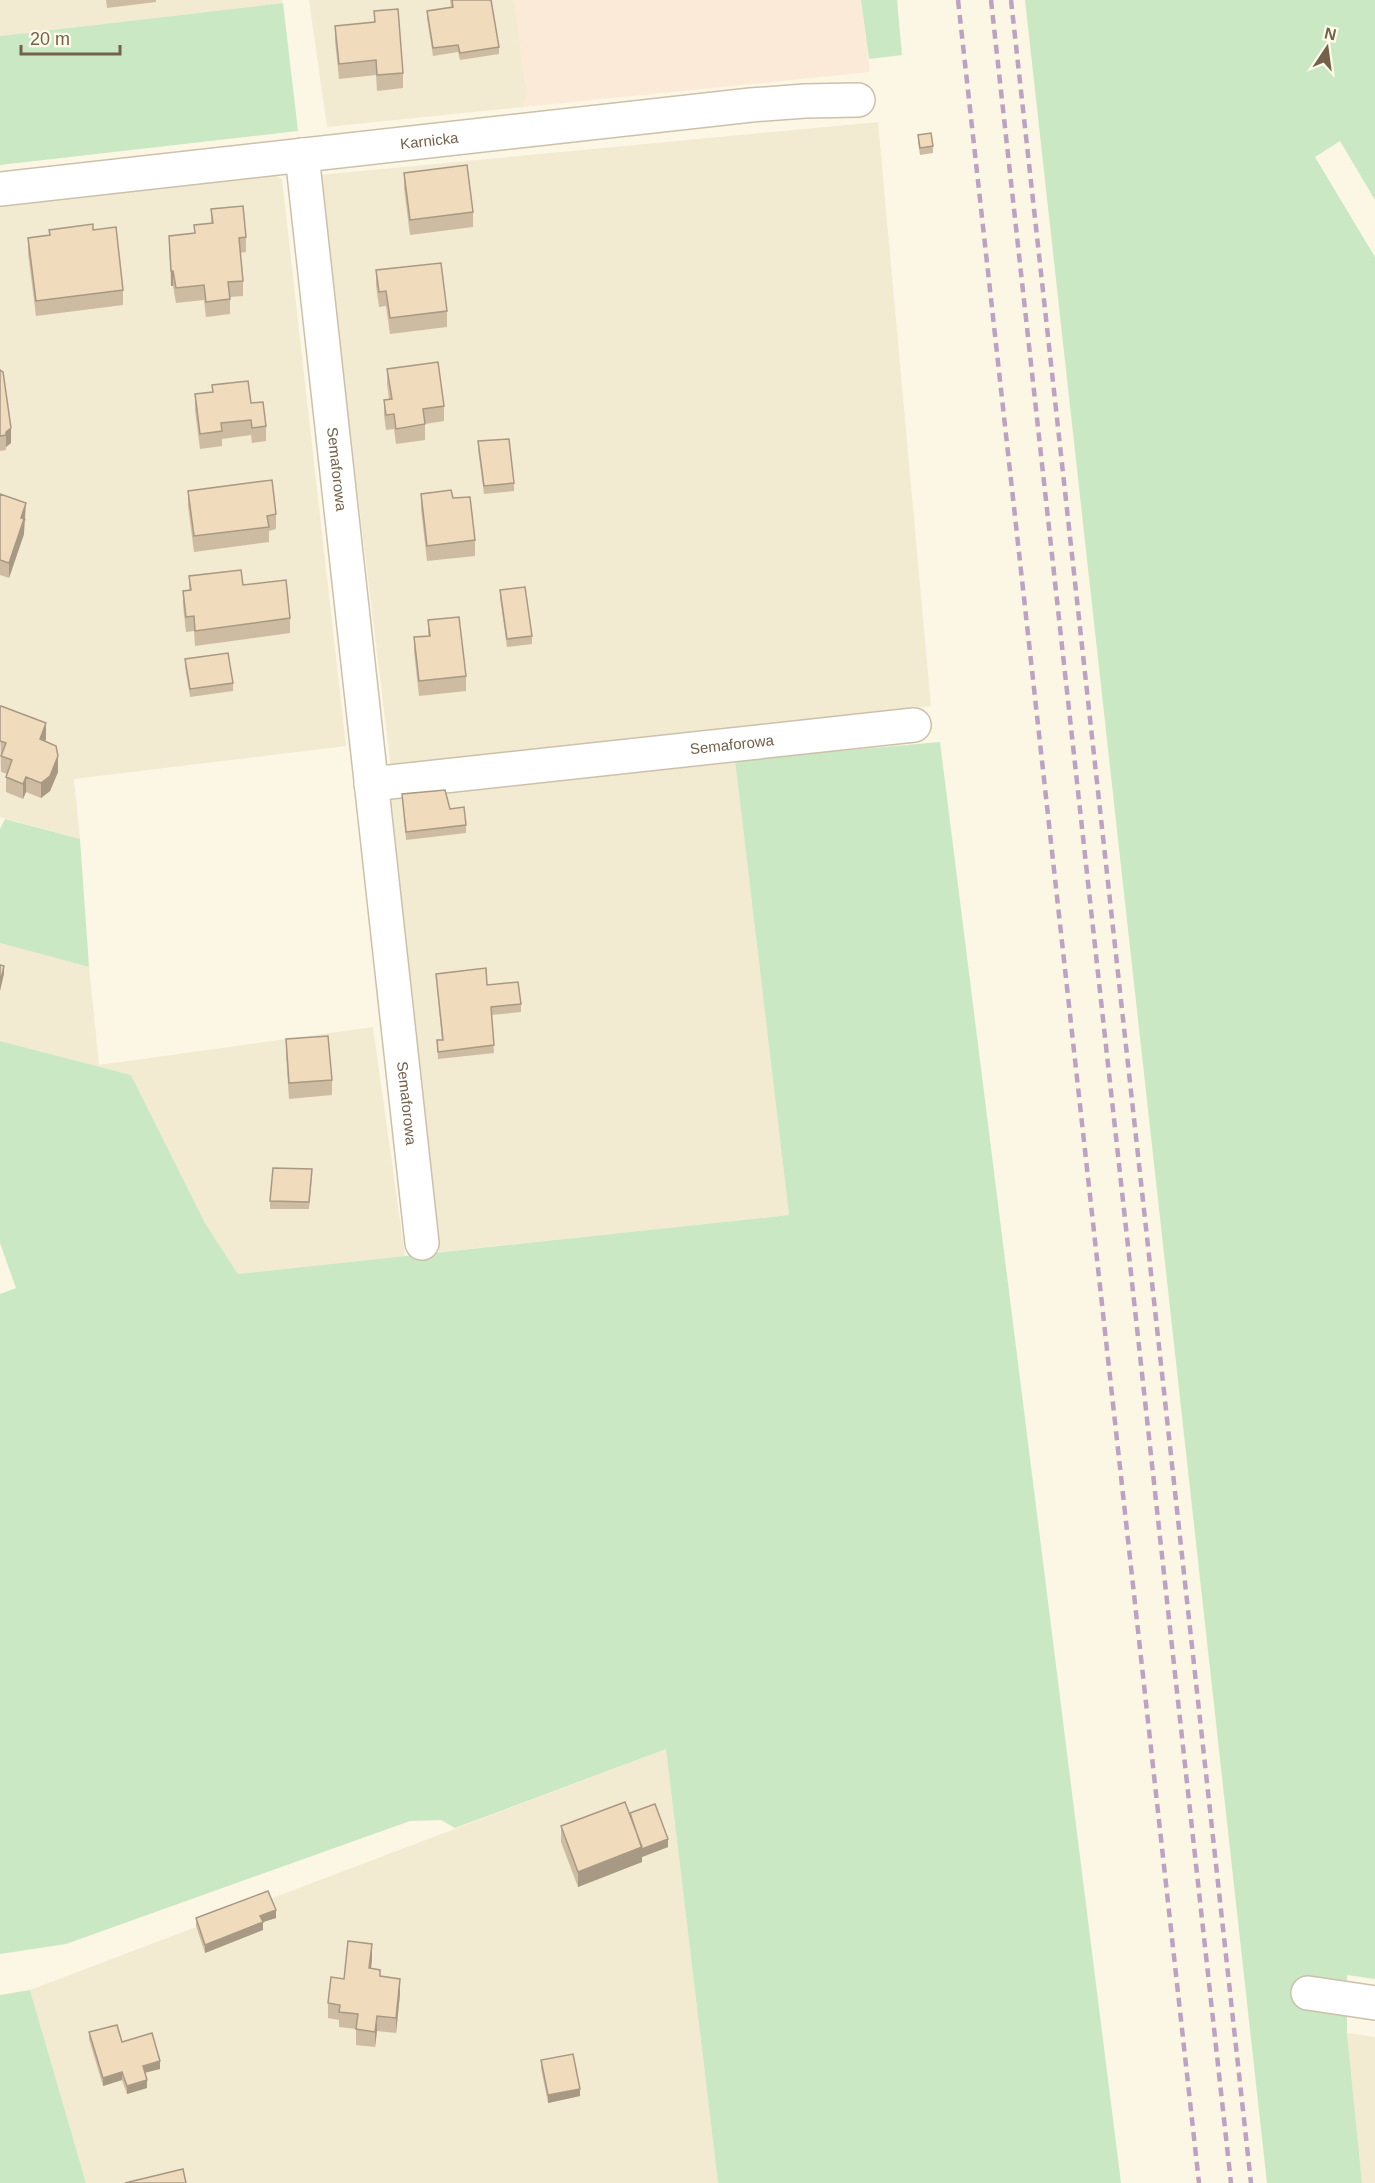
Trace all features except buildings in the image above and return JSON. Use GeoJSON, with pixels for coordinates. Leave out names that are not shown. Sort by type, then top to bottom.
{"type":"FeatureCollection","features":[{"type":"Feature","properties":{"kind":"street","name":"Karnicka"},"geometry":{"type":"LineString","coordinates":[[0,189],[751,105],[858,100]]}},
{"type":"Feature","properties":{"kind":"street","name":"Semaforowa"},"geometry":{"type":"LineString","coordinates":[[302,155],[422,1243]]}},
{"type":"Feature","properties":{"kind":"street","name":"Semaforowa"},"geometry":{"type":"LineString","coordinates":[[371,784],[914,725]]}},
{"type":"Feature","properties":{"kind":"street"},"geometry":{"type":"LineString","coordinates":[[1308,1993],[1375,2003]]}},
{"type":"Feature","properties":{"kind":"shaded area"},"geometry":{"type":"Polygon","coordinates":[[[0,0],[282,0],[283,3],[0,36],[0,0]]]}},
{"type":"Feature","properties":{"kind":"shaded area"},"geometry":{"type":"Polygon","coordinates":[[[309,0],[514,0],[527,94],[523,107],[327,127],[309,0]]]}},
{"type":"Feature","properties":{"kind":"shaded area"},"geometry":{"type":"Polygon","coordinates":[[[514,0],[861,0],[870,72],[523,107],[527,94],[514,0]]]}},
{"type":"Feature","properties":{"kind":"shaded area"},"geometry":{"type":"Polygon","coordinates":[[[878,122],[931,706],[391,768],[319,175],[878,122]]]}},
{"type":"Feature","properties":{"kind":"shaded area"},"geometry":{"type":"Polygon","coordinates":[[[261,168],[282,179],[346,746],[74,779],[80,839],[0,817],[0,203],[261,168]]]}},
{"type":"Feature","properties":{"kind":"shaded area"},"geometry":{"type":"Polygon","coordinates":[[[735,760],[789,1215],[439,1252],[387,798],[735,760]]]}},
{"type":"Feature","properties":{"kind":"shaded area"},"geometry":{"type":"Polygon","coordinates":[[[0,943],[89,967],[99,1065],[373,1027],[405,1256],[238,1274],[205,1223],[131,1075],[0,1041],[0,943]]]}},
{"type":"Feature","properties":{"kind":"shaded area"},"geometry":{"type":"Polygon","coordinates":[[[666,1749],[718,2183],[86,2183],[30,1990],[666,1749]]]}},
{"type":"Feature","properties":{"kind":"shaded area"},"geometry":{"type":"Polygon","coordinates":[[[1347,2033],[1375,2037],[1375,2183],[1362,2183],[1347,2033]]]}},
{"type":"Feature","properties":{"kind":"green space"},"geometry":{"type":"Polygon","coordinates":[[[861,0],[897,0],[902,55],[869,59],[861,0]]]}},
{"type":"Feature","properties":{"kind":"green space"},"geometry":{"type":"Polygon","coordinates":[[[1025,0],[1375,0],[1375,200],[1340,141],[1315,157],[1375,257],[1375,1979],[1347,1975],[1347,2033],[1362,2183],[1267,2183],[1025,0]]]}},
{"type":"Feature","properties":{"kind":"green space"},"geometry":{"type":"Polygon","coordinates":[[[283,3],[298,131],[0,165],[0,36],[283,3]]]}},
{"type":"Feature","properties":{"kind":"green space"},"geometry":{"type":"Polygon","coordinates":[[[940,742],[1121,2183],[718,2183],[666,1749],[455,1828],[441,1820],[410,1821],[66,1944],[0,1954],[0,1294],[16,1288],[0,1243],[0,1041],[131,1075],[205,1223],[238,1274],[789,1215],[735,760],[940,742]]]}},
{"type":"Feature","properties":{"kind":"green space"},"geometry":{"type":"Polygon","coordinates":[[[5,819],[80,839],[89,967],[0,943],[0,829],[5,819]]]}},
{"type":"Feature","properties":{"kind":"green space"},"geometry":{"type":"Polygon","coordinates":[[[30,1990],[86,2183],[0,2183],[0,1995],[30,1990]]]}},
{"type":"Feature","properties":{"kind":"railway"},"geometry":{"type":"LineString","coordinates":[[958,0],[1199,2183]]}},
{"type":"Feature","properties":{"kind":"railway"},"geometry":{"type":"LineString","coordinates":[[991,0],[1231,2183]]}},
{"type":"Feature","properties":{"kind":"railway"},"geometry":{"type":"LineString","coordinates":[[1011,0],[1251,2183]]}}]}
